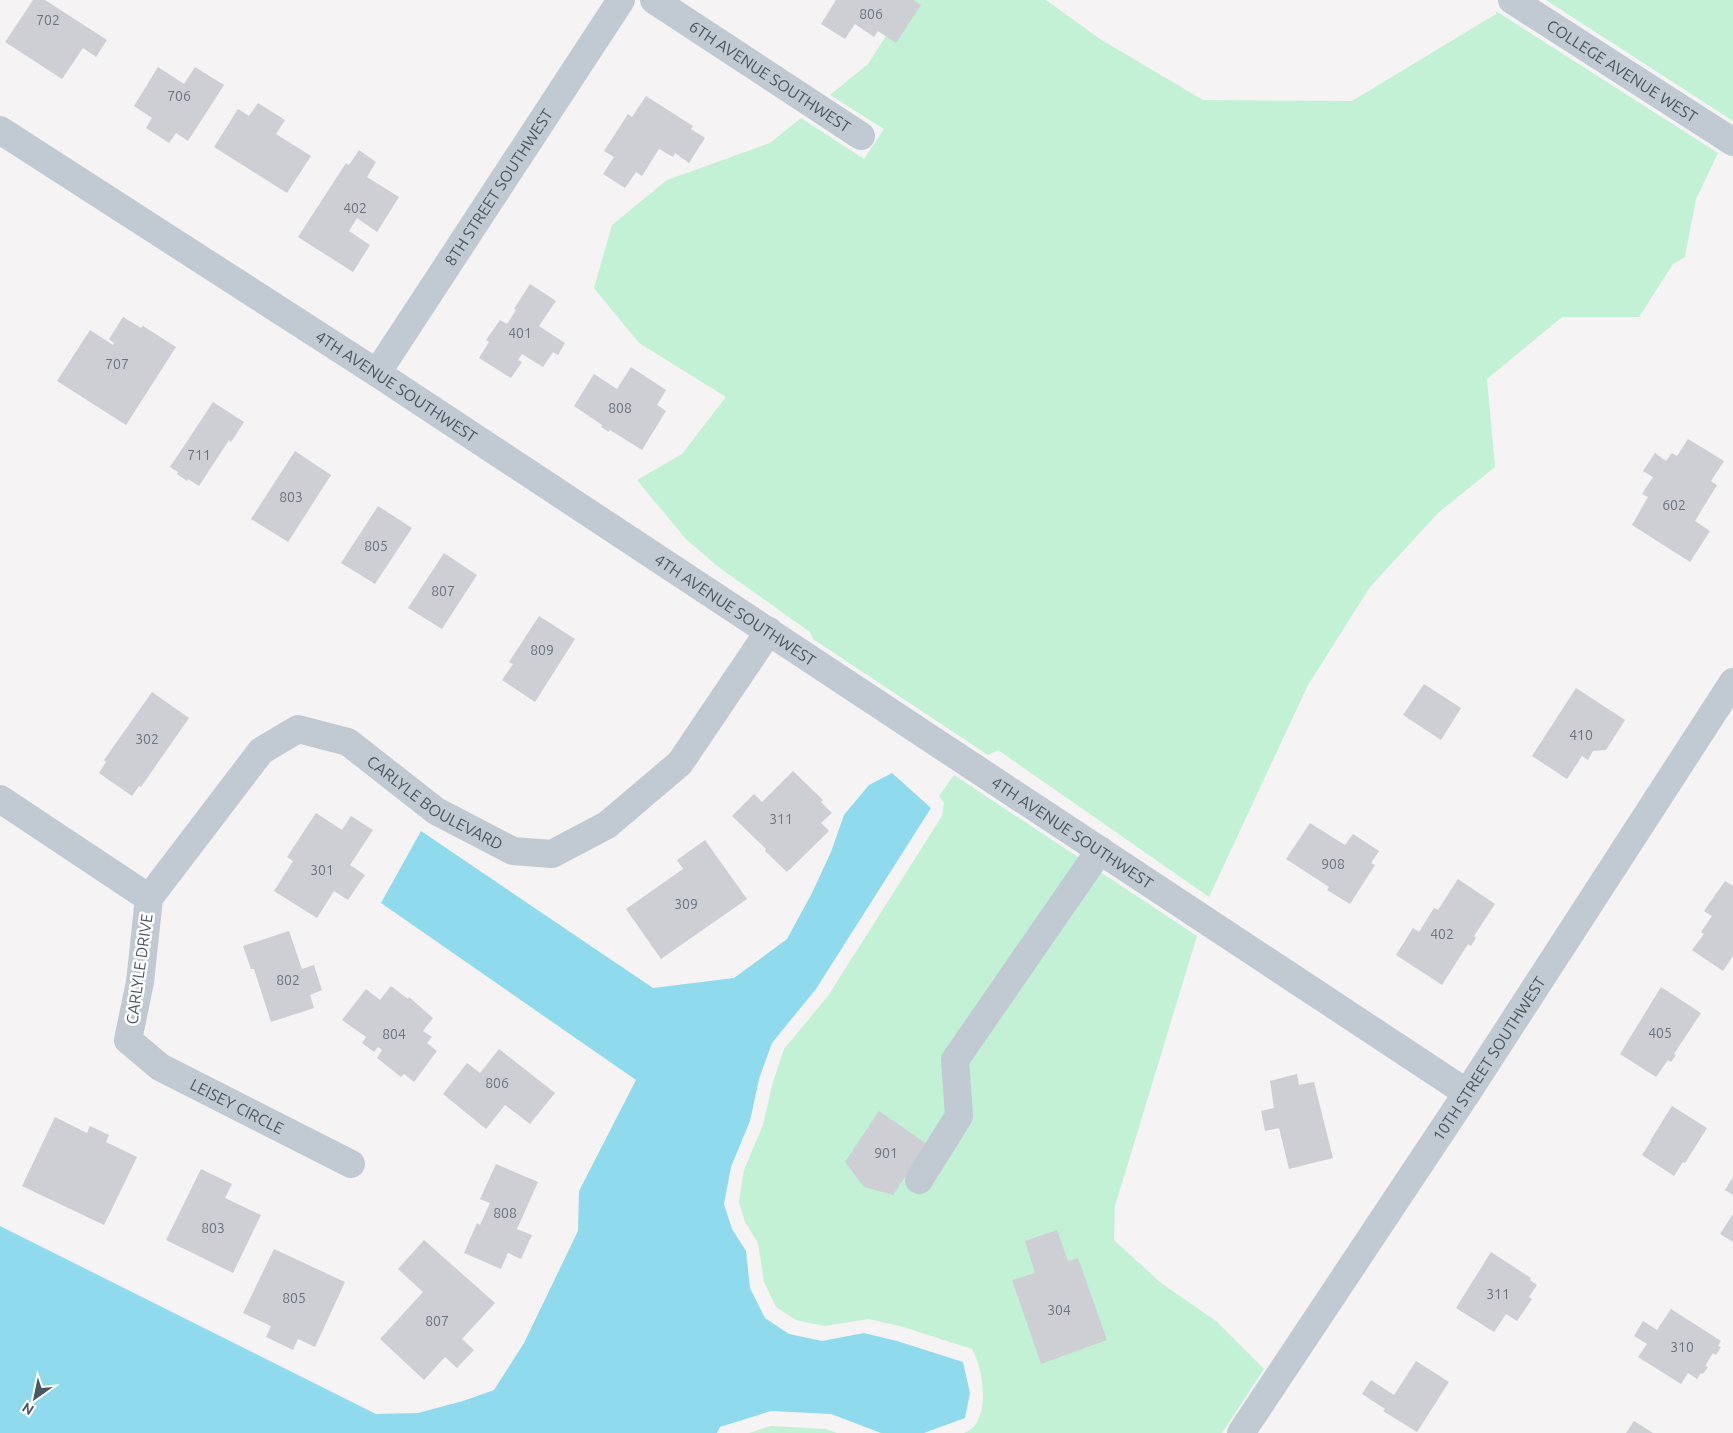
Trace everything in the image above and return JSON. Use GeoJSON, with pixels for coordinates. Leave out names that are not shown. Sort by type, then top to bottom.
{"type":"FeatureCollection","features":[{"type":"Feature","properties":{"kind":"street","name":"8TH STREET SOUTHWEST"},"geometry":{"type":"LineString","coordinates":[[377,373],[621,0]]}},
{"type":"Feature","properties":{"kind":"street","name":"6TH AVENUE SOUTHWEST"},"geometry":{"type":"LineString","coordinates":[[654,0],[861,136]]}},
{"type":"Feature","properties":{"kind":"street","name":"COLLEGE AVENUE WEST"},"geometry":{"type":"LineString","coordinates":[[1512,0],[1733,142]]}},
{"type":"Feature","properties":{"kind":"street","name":"4TH AVENUE SOUTHWEST"},"geometry":{"type":"LineString","coordinates":[[0,130],[377,373],[1467,1093]]}},
{"type":"Feature","properties":{"kind":"street","name":"CARLYLE BOULEVARD"},"geometry":{"type":"LineString","coordinates":[[149,898],[261,751],[298,729],[348,742],[436,811],[513,850],[552,854],[607,824],[680,763],[769,632]]}},
{"type":"Feature","properties":{"kind":"street","name":"10TH STREET SOUTHWEST"},"geometry":{"type":"LineString","coordinates":[[1241,1433],[1467,1093],[1733,682]]}},
{"type":"Feature","properties":{"kind":"street"},"geometry":{"type":"LineString","coordinates":[[0,799],[149,898]]}},
{"type":"Feature","properties":{"kind":"street"},"geometry":{"type":"LineString","coordinates":[[919,1180],[959,1116],[955,1060],[1100,850]]}},
{"type":"Feature","properties":{"kind":"street","name":"CARLYLE DRIVE"},"geometry":{"type":"LineString","coordinates":[[128,1040],[140,982],[149,898]]}},
{"type":"Feature","properties":{"kind":"street","name":"LEISEY CIRCLE"},"geometry":{"type":"LineString","coordinates":[[128,1040],[160,1067],[351,1164]]}},
{"type":"Feature","properties":{"kind":"green space"},"geometry":{"type":"Polygon","coordinates":[[[909,0],[1046,0],[1100,39],[1203,100],[1352,101],[1496,14],[1496,11],[1718,153],[1696,199],[1685,257],[1673,264],[1639,317],[1562,317],[1487,379],[1495,467],[1438,513],[1370,587],[1308,685],[1209,897],[998,750],[988,755],[813,639],[810,632],[717,566],[685,538],[637,480],[682,454],[726,397],[639,343],[594,288],[612,225],[667,180],[770,143],[801,118],[864,159],[884,129],[830,95],[868,64],[909,0]]]}},
{"type":"Feature","properties":{"kind":"green space"},"geometry":{"type":"Polygon","coordinates":[[[1546,0],[1733,0],[1733,121],[1546,0]]]}},
{"type":"Feature","properties":{"kind":"green space"},"geometry":{"type":"Polygon","coordinates":[[[954,775],[1197,936],[1115,1206],[1114,1240],[1161,1283],[1216,1321],[1264,1369],[1222,1433],[964,1433],[973,1427],[979,1419],[982,1408],[983,1395],[980,1370],[972,1349],[903,1327],[869,1319],[824,1326],[796,1320],[776,1307],[764,1282],[758,1243],[745,1222],[739,1202],[744,1170],[763,1125],[773,1082],[784,1049],[828,996],[942,816],[944,803],[939,796],[954,775]]]}},
{"type":"Feature","properties":{"kind":"green space"},"geometry":{"type":"Polygon","coordinates":[[[771,1426],[826,1429],[837,1433],[749,1433],[771,1426]]]}},
{"type":"Feature","properties":{"kind":"water"},"geometry":{"type":"Polygon","coordinates":[[[892,773],[931,808],[816,989],[772,1043],[759,1079],[750,1121],[731,1167],[724,1204],[732,1229],[746,1251],[750,1288],[765,1318],[789,1334],[822,1341],[864,1333],[897,1341],[963,1362],[970,1393],[965,1418],[924,1433],[881,1433],[831,1414],[771,1411],[720,1427],[717,1433],[0,1433],[0,1226],[376,1414],[418,1413],[463,1401],[494,1390],[524,1343],[578,1231],[579,1191],[636,1080],[381,903],[421,831],[653,988],[734,978],[787,939],[812,893],[831,852],[844,815],[869,785],[892,773]]]}},
{"type":"Feature","properties":{"kind":"building"},"geometry":{"type":"Polygon","coordinates":[[[33,0],[45,0],[107,40],[96,57],[83,48],[62,79],[5,42],[33,0]]]}},
{"type":"Feature","properties":{"kind":"building"},"geometry":{"type":"Polygon","coordinates":[[[836,0],[913,0],[921,5],[896,43],[878,31],[874,37],[855,24],[845,39],[821,24],[836,0]]]}},
{"type":"Feature","properties":{"kind":"building"},"geometry":{"type":"Polygon","coordinates":[[[158,67],[184,84],[195,67],[224,85],[188,141],[176,133],[169,143],[146,128],[152,118],[134,106],[158,67]]]}},
{"type":"Feature","properties":{"kind":"building"},"geometry":{"type":"Polygon","coordinates":[[[646,96],[693,126],[691,129],[705,138],[689,163],[675,153],[673,157],[659,149],[642,176],[636,172],[625,188],[603,174],[614,157],[604,151],[628,114],[632,117],[646,96]]]}},
{"type":"Feature","properties":{"kind":"building"},"geometry":{"type":"Polygon","coordinates":[[[258,103],[285,120],[276,134],[311,156],[287,193],[214,147],[238,109],[249,116],[258,103]]]}},
{"type":"Feature","properties":{"kind":"building"},"geometry":{"type":"Polygon","coordinates":[[[359,150],[376,162],[367,177],[399,197],[377,232],[357,218],[349,231],[370,245],[353,272],[298,237],[346,163],[349,165],[359,150]]]}},
{"type":"Feature","properties":{"kind":"building"},"geometry":{"type":"Polygon","coordinates":[[[530,284],[556,301],[539,326],[565,343],[558,355],[553,352],[543,367],[522,354],[518,360],[522,362],[511,378],[479,358],[489,342],[486,340],[500,320],[507,324],[530,284]]]}},
{"type":"Feature","properties":{"kind":"building"},"geometry":{"type":"Polygon","coordinates":[[[123,317],[141,328],[143,326],[176,347],[126,425],[57,381],[90,330],[113,345],[114,343],[109,339],[123,317]]]}},
{"type":"Feature","properties":{"kind":"building"},"geometry":{"type":"Polygon","coordinates":[[[631,367],[666,390],[657,405],[666,411],[642,450],[610,430],[609,432],[601,427],[602,425],[574,406],[594,374],[617,389],[631,367]]]}},
{"type":"Feature","properties":{"kind":"building"},"geometry":{"type":"Polygon","coordinates":[[[213,402],[244,422],[231,442],[229,440],[199,486],[188,479],[187,481],[170,467],[213,402]]]}},
{"type":"Feature","properties":{"kind":"building"},"geometry":{"type":"Polygon","coordinates":[[[1688,439],[1724,461],[1711,481],[1717,485],[1695,521],[1710,531],[1690,562],[1632,525],[1648,497],[1642,494],[1653,477],[1643,471],[1655,453],[1666,461],[1672,453],[1677,456],[1688,439]]]}},
{"type":"Feature","properties":{"kind":"building"},"geometry":{"type":"Polygon","coordinates":[[[295,451],[331,475],[288,542],[251,519],[295,451]]]}},
{"type":"Feature","properties":{"kind":"building"},"geometry":{"type":"Polygon","coordinates":[[[378,506],[412,528],[375,584],[341,563],[378,506]]]}},
{"type":"Feature","properties":{"kind":"building"},"geometry":{"type":"Polygon","coordinates":[[[444,553],[477,575],[442,629],[408,608],[444,553]]]}},
{"type":"Feature","properties":{"kind":"building"},"geometry":{"type":"Polygon","coordinates":[[[539,616],[575,639],[535,702],[502,680],[513,664],[509,662],[539,616]]]}},
{"type":"Feature","properties":{"kind":"building"},"geometry":{"type":"Polygon","coordinates":[[[1424,684],[1461,708],[1441,740],[1403,715],[1424,684]]]}},
{"type":"Feature","properties":{"kind":"building"},"geometry":{"type":"Polygon","coordinates":[[[1576,688],[1625,720],[1606,750],[1593,751],[1588,760],[1582,756],[1567,779],[1532,756],[1576,688]]]}},
{"type":"Feature","properties":{"kind":"building"},"geometry":{"type":"Polygon","coordinates":[[[152,692],[189,718],[141,787],[139,786],[132,796],[99,773],[106,762],[104,760],[152,692]]]}},
{"type":"Feature","properties":{"kind":"building"},"geometry":{"type":"Polygon","coordinates":[[[793,771],[823,800],[821,802],[832,813],[821,823],[829,831],[787,872],[732,816],[754,794],[762,802],[793,771]]]}},
{"type":"Feature","properties":{"kind":"building"},"geometry":{"type":"Polygon","coordinates":[[[316,813],[342,830],[351,816],[373,830],[350,865],[365,875],[348,900],[334,891],[317,918],[274,891],[293,861],[287,857],[316,813]]]}},
{"type":"Feature","properties":{"kind":"building"},"geometry":{"type":"Polygon","coordinates":[[[1310,823],[1345,845],[1353,834],[1379,851],[1371,863],[1375,865],[1350,904],[1327,890],[1329,887],[1286,859],[1310,823]]]}},
{"type":"Feature","properties":{"kind":"building"},"geometry":{"type":"Polygon","coordinates":[[[705,840],[747,899],[661,959],[626,909],[683,869],[677,860],[705,840]]]}},
{"type":"Feature","properties":{"kind":"building"},"geometry":{"type":"Polygon","coordinates":[[[1458,879],[1495,904],[1474,936],[1476,938],[1471,946],[1468,944],[1442,985],[1396,955],[1413,928],[1419,932],[1434,908],[1438,910],[1458,879]]]}},
{"type":"Feature","properties":{"kind":"building"},"geometry":{"type":"Polygon","coordinates":[[[1725,881],[1733,886],[1733,956],[1723,971],[1692,950],[1704,934],[1701,932],[1712,916],[1704,911],[1725,881]]]}},
{"type":"Feature","properties":{"kind":"building"},"geometry":{"type":"Polygon","coordinates":[[[289,931],[302,969],[314,965],[322,990],[310,995],[314,1008],[271,1022],[254,969],[251,969],[243,946],[289,931]]]}},
{"type":"Feature","properties":{"kind":"building"},"geometry":{"type":"Polygon","coordinates":[[[391,986],[408,999],[409,997],[433,1018],[423,1031],[432,1037],[427,1043],[437,1051],[414,1082],[404,1074],[401,1077],[377,1058],[382,1050],[378,1047],[374,1052],[362,1043],[366,1037],[342,1020],[366,989],[380,1000],[391,986]]]}},
{"type":"Feature","properties":{"kind":"building"},"geometry":{"type":"Polygon","coordinates":[[[1661,987],[1701,1013],[1674,1054],[1676,1055],[1671,1062],[1668,1060],[1656,1077],[1620,1054],[1661,987]]]}},
{"type":"Feature","properties":{"kind":"building"},"geometry":{"type":"Polygon","coordinates":[[[499,1049],[555,1093],[530,1124],[505,1105],[486,1129],[443,1094],[467,1063],[480,1073],[499,1049]]]}},
{"type":"Feature","properties":{"kind":"building"},"geometry":{"type":"Polygon","coordinates":[[[1297,1074],[1299,1085],[1314,1082],[1333,1158],[1289,1169],[1279,1128],[1265,1131],[1261,1111],[1274,1108],[1270,1081],[1297,1074]]]}},
{"type":"Feature","properties":{"kind":"building"},"geometry":{"type":"Polygon","coordinates":[[[1672,1106],[1707,1128],[1685,1163],[1683,1162],[1674,1176],[1642,1155],[1672,1106]]]}},
{"type":"Feature","properties":{"kind":"building"},"geometry":{"type":"Polygon","coordinates":[[[879,1111],[927,1144],[893,1195],[864,1187],[845,1162],[879,1111]]]}},
{"type":"Feature","properties":{"kind":"building"},"geometry":{"type":"Polygon","coordinates":[[[55,1117],[87,1133],[90,1126],[109,1135],[106,1142],[137,1157],[104,1225],[22,1186],[55,1117]]]}},
{"type":"Feature","properties":{"kind":"building"},"geometry":{"type":"Polygon","coordinates":[[[496,1164],[538,1182],[517,1229],[532,1235],[521,1259],[508,1253],[501,1269],[464,1253],[477,1223],[480,1225],[490,1203],[480,1199],[496,1164]]]}},
{"type":"Feature","properties":{"kind":"building"},"geometry":{"type":"Polygon","coordinates":[[[201,1169],[232,1184],[225,1198],[261,1215],[233,1273],[166,1240],[201,1169]]]}},
{"type":"Feature","properties":{"kind":"building"},"geometry":{"type":"Polygon","coordinates":[[[1733,1177],[1733,1195],[1725,1190],[1733,1177]]]}},
{"type":"Feature","properties":{"kind":"building"},"geometry":{"type":"Polygon","coordinates":[[[1733,1214],[1733,1242],[1720,1234],[1733,1214]]]}},
{"type":"Feature","properties":{"kind":"building"},"geometry":{"type":"Polygon","coordinates":[[[1057,1230],[1068,1261],[1078,1258],[1107,1340],[1041,1364],[1012,1280],[1035,1273],[1025,1241],[1057,1230]]]}},
{"type":"Feature","properties":{"kind":"building"},"geometry":{"type":"Polygon","coordinates":[[[424,1240],[495,1303],[462,1339],[474,1350],[457,1368],[445,1357],[424,1380],[380,1339],[423,1292],[398,1269],[424,1240]]]}},
{"type":"Feature","properties":{"kind":"building"},"geometry":{"type":"Polygon","coordinates":[[[274,1249],[345,1282],[315,1347],[298,1339],[293,1350],[266,1337],[271,1326],[243,1313],[274,1249]]]}},
{"type":"Feature","properties":{"kind":"building"},"geometry":{"type":"Polygon","coordinates":[[[1491,1252],[1531,1278],[1530,1280],[1537,1285],[1529,1297],[1532,1299],[1517,1321],[1506,1314],[1494,1332],[1456,1308],[1491,1252]]]}},
{"type":"Feature","properties":{"kind":"building"},"geometry":{"type":"Polygon","coordinates":[[[1671,1309],[1721,1341],[1718,1346],[1721,1347],[1716,1355],[1713,1353],[1705,1366],[1708,1367],[1703,1374],[1701,1373],[1697,1379],[1688,1373],[1681,1384],[1638,1357],[1647,1344],[1634,1336],[1643,1321],[1657,1330],[1671,1309]]]}},
{"type":"Feature","properties":{"kind":"building"},"geometry":{"type":"Polygon","coordinates":[[[1416,1361],[1449,1382],[1417,1432],[1383,1411],[1385,1409],[1362,1394],[1371,1380],[1394,1395],[1416,1361]]]}},
{"type":"Feature","properties":{"kind":"building"},"geometry":{"type":"Polygon","coordinates":[[[1634,1421],[1653,1433],[1626,1433],[1634,1421]]]}}]}
